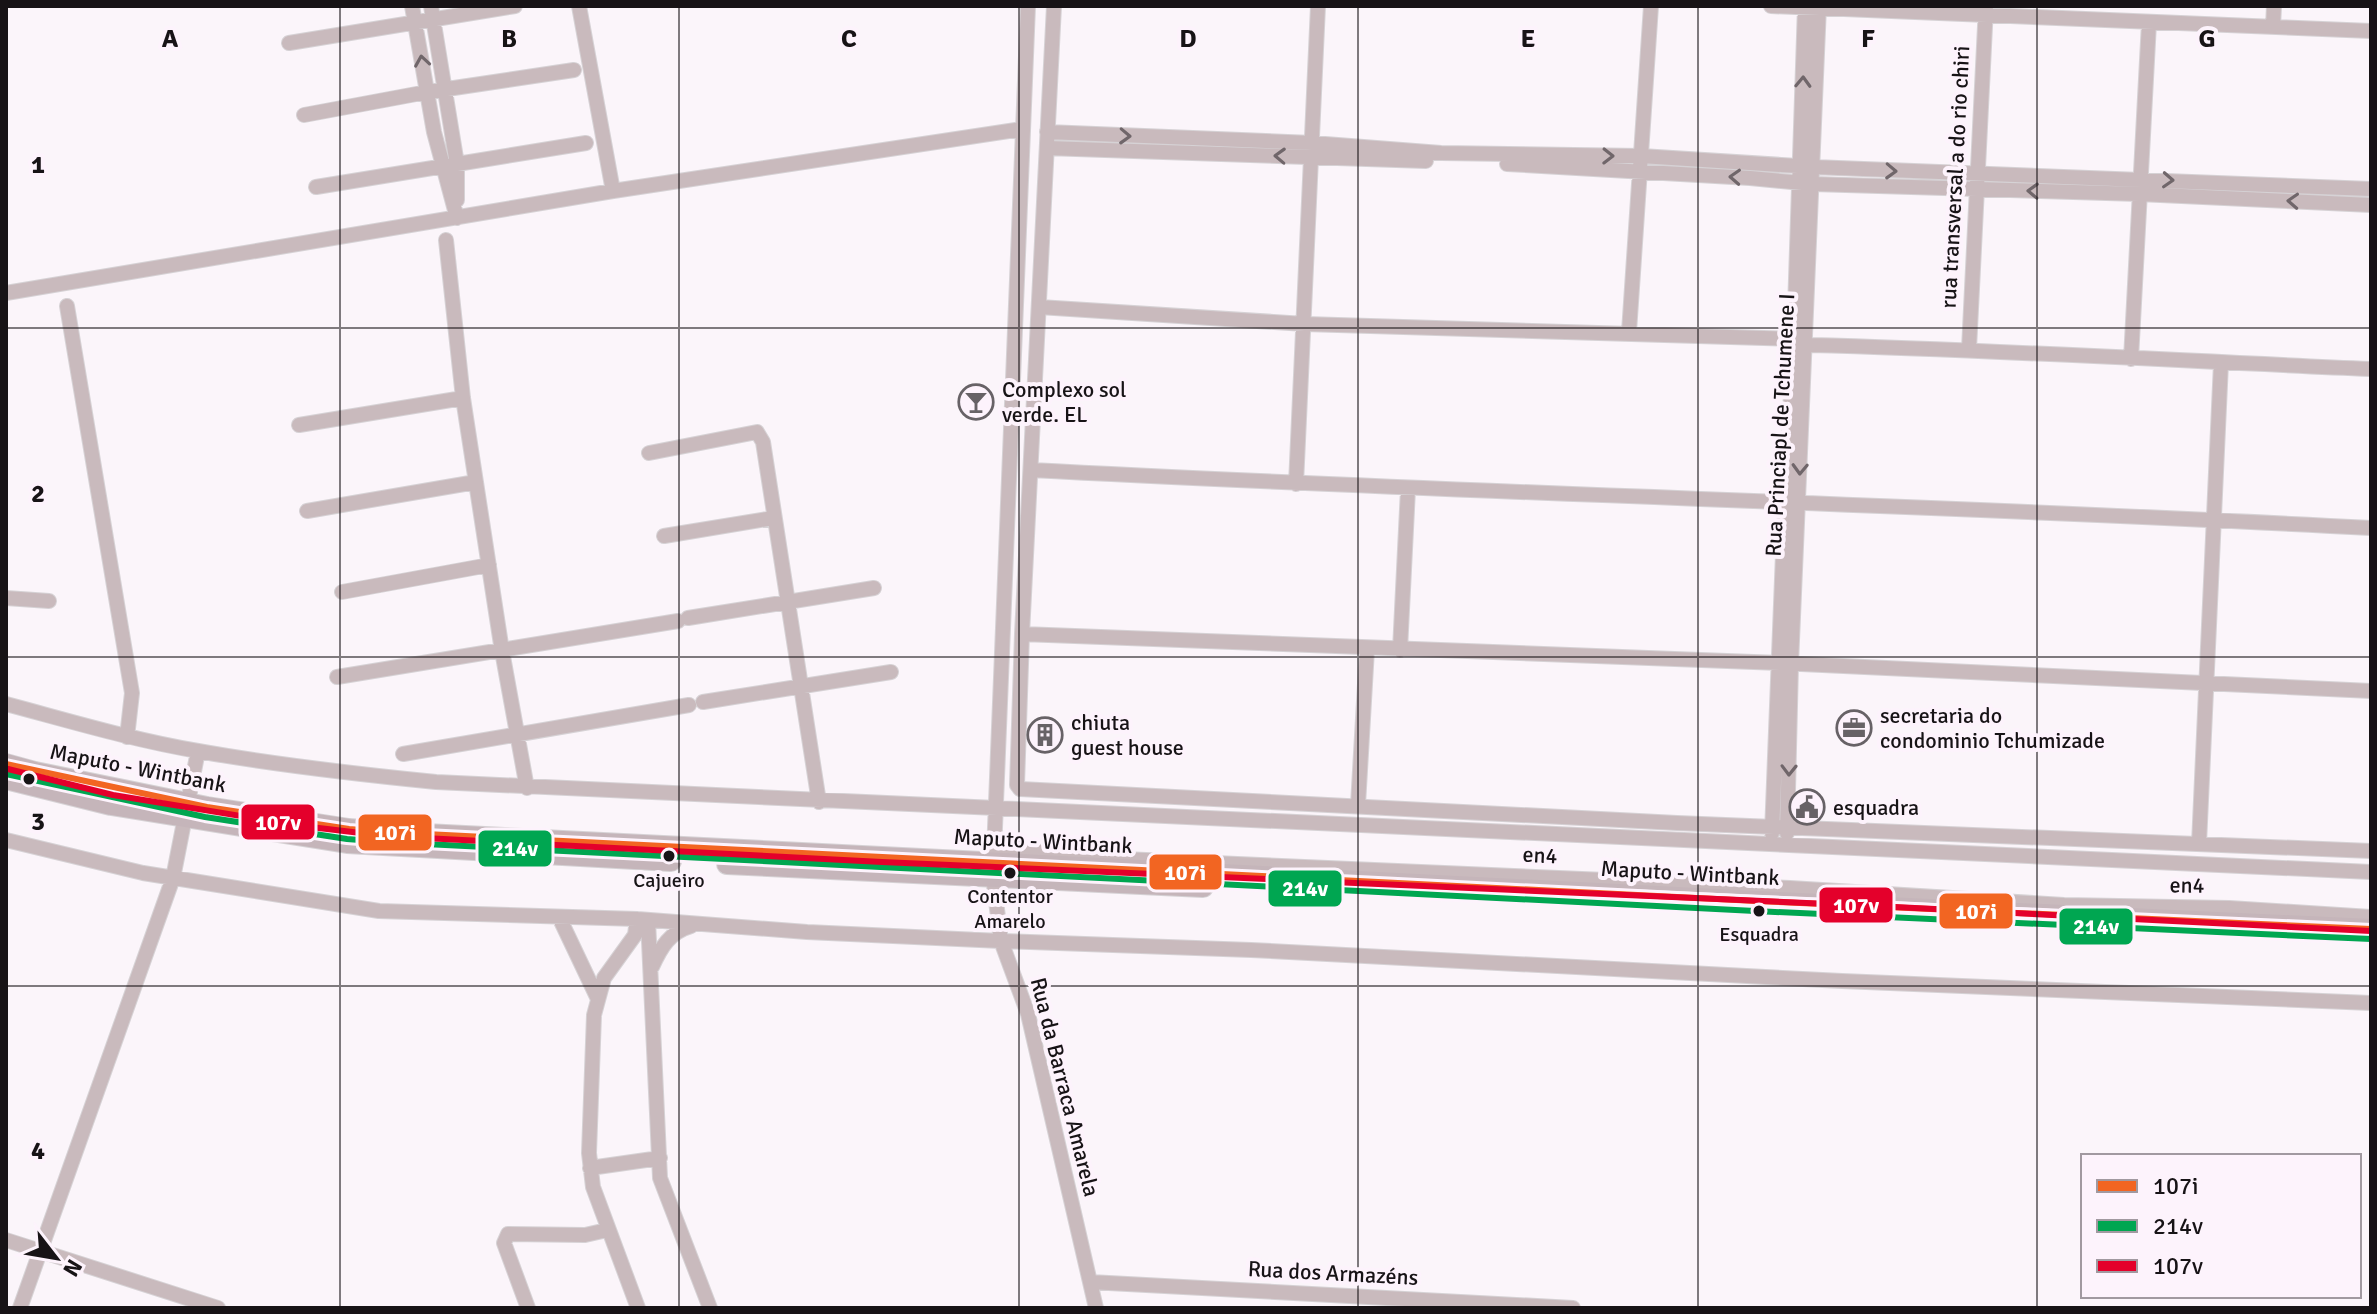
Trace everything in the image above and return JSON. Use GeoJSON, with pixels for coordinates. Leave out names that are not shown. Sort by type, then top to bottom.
{"type":"FeatureCollection","features":[{"type":"Feature","properties":{"kind":"highway","name":"Maputo - Wintbank"},"geometry":{"type":"LineString","coordinates":[[6,764],[316,839],[385,846],[994,863],[2371,929]]}},
{"type":"Feature","properties":{"kind":"highway","name":"Maputo - Wintbank"},"geometry":{"type":"LineString","coordinates":[[6,779],[111,805],[186,810]]}},
{"type":"Feature","properties":{"kind":"highway","name":"Maputo - Wintbank"},"geometry":{"type":"LineString","coordinates":[[994,863],[2371,941]]}},
{"type":"Feature","properties":{"kind":"street"},"geometry":{"type":"LineString","coordinates":[[412,6],[441,165],[457,218]]}},
{"type":"Feature","properties":{"kind":"street"},"geometry":{"type":"LineString","coordinates":[[289,43],[416,24],[432,12],[515,6]]}},
{"type":"Feature","properties":{"kind":"street"},"geometry":{"type":"LineString","coordinates":[[579,6],[613,191]]}},
{"type":"Feature","properties":{"kind":"street","name":"Rua da Barraca Amarela"},"geometry":{"type":"LineString","coordinates":[[1028,6],[994,863],[1001,941],[1028,1014],[1096,1308]]}},
{"type":"Feature","properties":{"kind":"street"},"geometry":{"type":"LineString","coordinates":[[1054,6],[1022,634],[1017,785],[1020,789],[1788,827],[2371,851]]}},
{"type":"Feature","properties":{"kind":"street"},"geometry":{"type":"LineString","coordinates":[[1296,484],[1318,6]]}},
{"type":"Feature","properties":{"kind":"street"},"geometry":{"type":"LineString","coordinates":[[1629,332],[1651,6]]}},
{"type":"Feature","properties":{"kind":"street"},"geometry":{"type":"LineString","coordinates":[[1771,6],[1985,10],[2149,23],[2371,31]]}},
{"type":"Feature","properties":{"kind":"street"},"geometry":{"type":"LineString","coordinates":[[2273,27],[2274,6]]}},
{"type":"Feature","properties":{"kind":"street","name":"Rua Princiapl de Tchumene I"},"geometry":{"type":"LineString","coordinates":[[1770,845],[1785,664],[1812,7]]}},
{"type":"Feature","properties":{"kind":"street","name":"rua transversal a do rio chiri"},"geometry":{"type":"LineString","coordinates":[[1969,349],[1985,10]]}},
{"type":"Feature","properties":{"kind":"street"},"geometry":{"type":"LineString","coordinates":[[432,12],[457,164],[457,218]]}},
{"type":"Feature","properties":{"kind":"street"},"geometry":{"type":"LineString","coordinates":[[2131,359],[2149,23]]}},
{"type":"Feature","properties":{"kind":"street"},"geometry":{"type":"LineString","coordinates":[[304,115],[427,92],[574,70]]}},
{"type":"Feature","properties":{"kind":"street"},"geometry":{"type":"LineString","coordinates":[[6,293],[613,191],[1022,129]]}},
{"type":"Feature","properties":{"kind":"street"},"geometry":{"type":"LineString","coordinates":[[1047,140],[1311,150],[1533,165],[1807,167],[1978,182]]}},
{"type":"Feature","properties":{"kind":"street"},"geometry":{"type":"LineString","coordinates":[[316,187],[586,143]]}},
{"type":"Feature","properties":{"kind":"street"},"geometry":{"type":"LineString","coordinates":[[1641,164],[1806,183],[1978,182],[2371,189]]}},
{"type":"Feature","properties":{"kind":"street"},"geometry":{"type":"LineString","coordinates":[[2139,186],[2371,205]]}},
{"type":"Feature","properties":{"kind":"street"},"geometry":{"type":"LineString","coordinates":[[446,240],[463,398],[502,651],[527,788]]}},
{"type":"Feature","properties":{"kind":"street"},"geometry":{"type":"LineString","coordinates":[[67,306],[132,693],[127,737]]}},
{"type":"Feature","properties":{"kind":"street"},"geometry":{"type":"LineString","coordinates":[[1039,307],[1305,324],[1629,332],[2371,369]]}},
{"type":"Feature","properties":{"kind":"street"},"geometry":{"type":"LineString","coordinates":[[2199,844],[2221,363]]}},
{"type":"Feature","properties":{"kind":"street"},"geometry":{"type":"LineString","coordinates":[[299,425],[463,398]]}},
{"type":"Feature","properties":{"kind":"street"},"geometry":{"type":"LineString","coordinates":[[649,453],[757,432],[763,442],[819,802]]}},
{"type":"Feature","properties":{"kind":"street"},"geometry":{"type":"LineString","coordinates":[[1031,470],[1408,489],[2371,528]]}},
{"type":"Feature","properties":{"kind":"street"},"geometry":{"type":"LineString","coordinates":[[307,511],[476,482]]}},
{"type":"Feature","properties":{"kind":"street"},"geometry":{"type":"LineString","coordinates":[[1400,650],[1408,489]]}},
{"type":"Feature","properties":{"kind":"street"},"geometry":{"type":"LineString","coordinates":[[664,536],[773,518]]}},
{"type":"Feature","properties":{"kind":"street"},"geometry":{"type":"LineString","coordinates":[[342,592],[489,565]]}},
{"type":"Feature","properties":{"kind":"street"},"geometry":{"type":"LineString","coordinates":[[337,677],[874,588]]}},
{"type":"Feature","properties":{"kind":"street"},"geometry":{"type":"LineString","coordinates":[[6,598],[49,601]]}},
{"type":"Feature","properties":{"kind":"street"},"geometry":{"type":"LineString","coordinates":[[1022,634],[2371,691]]}},
{"type":"Feature","properties":{"kind":"street"},"geometry":{"type":"LineString","coordinates":[[1358,805],[1367,649]]}},
{"type":"Feature","properties":{"kind":"street","name":"Rua Princiapl de Tchumene I"},"geometry":{"type":"LineString","coordinates":[[1785,664],[1786,846]]}},
{"type":"Feature","properties":{"kind":"street"},"geometry":{"type":"LineString","coordinates":[[403,754],[891,672]]}},
{"type":"Feature","properties":{"kind":"street"},"geometry":{"type":"LineString","coordinates":[[6,704],[127,737],[198,751],[315,770],[436,782],[2371,872]]}},
{"type":"Feature","properties":{"kind":"street"},"geometry":{"type":"LineString","coordinates":[[20,1308],[173,878],[198,751]]}},
{"type":"Feature","properties":{"kind":"street"},"geometry":{"type":"LineString","coordinates":[[6,840],[173,878],[379,911],[642,920],[807,932],[2371,1003]]}},
{"type":"Feature","properties":{"kind":"street","name":"en4"},"geometry":{"type":"LineString","coordinates":[[994,863],[1100,858],[1820,890],[2064,905],[2229,908],[2371,917]]}},
{"type":"Feature","properties":{"kind":"street"},"geometry":{"type":"LineString","coordinates":[[559,917],[597,997]]}},
{"type":"Feature","properties":{"kind":"street"},"geometry":{"type":"LineString","coordinates":[[642,920],[652,968],[660,1178],[710,1308]]}},
{"type":"Feature","properties":{"kind":"street"},"geometry":{"type":"LineString","coordinates":[[638,1308],[593,1187],[590,1168],[590,1076],[597,997],[604,978],[642,920]]}},
{"type":"Feature","properties":{"kind":"street"},"geometry":{"type":"LineString","coordinates":[[652,968],[675,931],[699,923]]}},
{"type":"Feature","properties":{"kind":"street"},"geometry":{"type":"LineString","coordinates":[[590,1168],[660,1158]]}},
{"type":"Feature","properties":{"kind":"street"},"geometry":{"type":"LineString","coordinates":[[528,1308],[504,1243],[508,1234],[585,1235],[607,1230]]}},
{"type":"Feature","properties":{"kind":"street"},"geometry":{"type":"LineString","coordinates":[[6,1240],[218,1308]]}},
{"type":"Feature","properties":{"kind":"street","name":"Rua dos Armazéns"},"geometry":{"type":"LineString","coordinates":[[1090,1282],[1573,1308]]}},
{"type":"Feature","properties":{"kind":"transit line","name":"107i"},"geometry":{"type":"LineString","coordinates":[[6,764],[207,807],[386,832],[2371,929]]}},
{"type":"Feature","properties":{"kind":"transit line","name":"107v"},"geometry":{"type":"LineString","coordinates":[[8,769],[113,795],[302,826],[386,836],[2371,931]]}},
{"type":"Feature","properties":{"kind":"transit line","name":"214v"},"geometry":{"type":"LineString","coordinates":[[6,774],[205,817],[385,842],[2371,939]]}},
{"type":"Feature","properties":{"kind":"place","name":"Complexo sol verde. EL"},"geometry":{"type":"Point","coordinates":[976,402]}},
{"type":"Feature","properties":{"kind":"place","name":"secretaria do condominio Tchumizade"},"geometry":{"type":"Point","coordinates":[1854,728]}},
{"type":"Feature","properties":{"kind":"place","name":"chiuta guest house"},"geometry":{"type":"Point","coordinates":[1045,735]}},
{"type":"Feature","properties":{"kind":"place","name":"esquadra"},"geometry":{"type":"Point","coordinates":[1807,807]}},
{"type":"Feature","properties":{"kind":"place","name":"Cajueiro"},"geometry":{"type":"Point","coordinates":[669,856]}},
{"type":"Feature","properties":{"kind":"place","name":"Contentor Amarelo"},"geometry":{"type":"Point","coordinates":[1010,873]}},
{"type":"Feature","properties":{"kind":"place","name":"Esquadra"},"geometry":{"type":"Point","coordinates":[1759,911]}}]}
